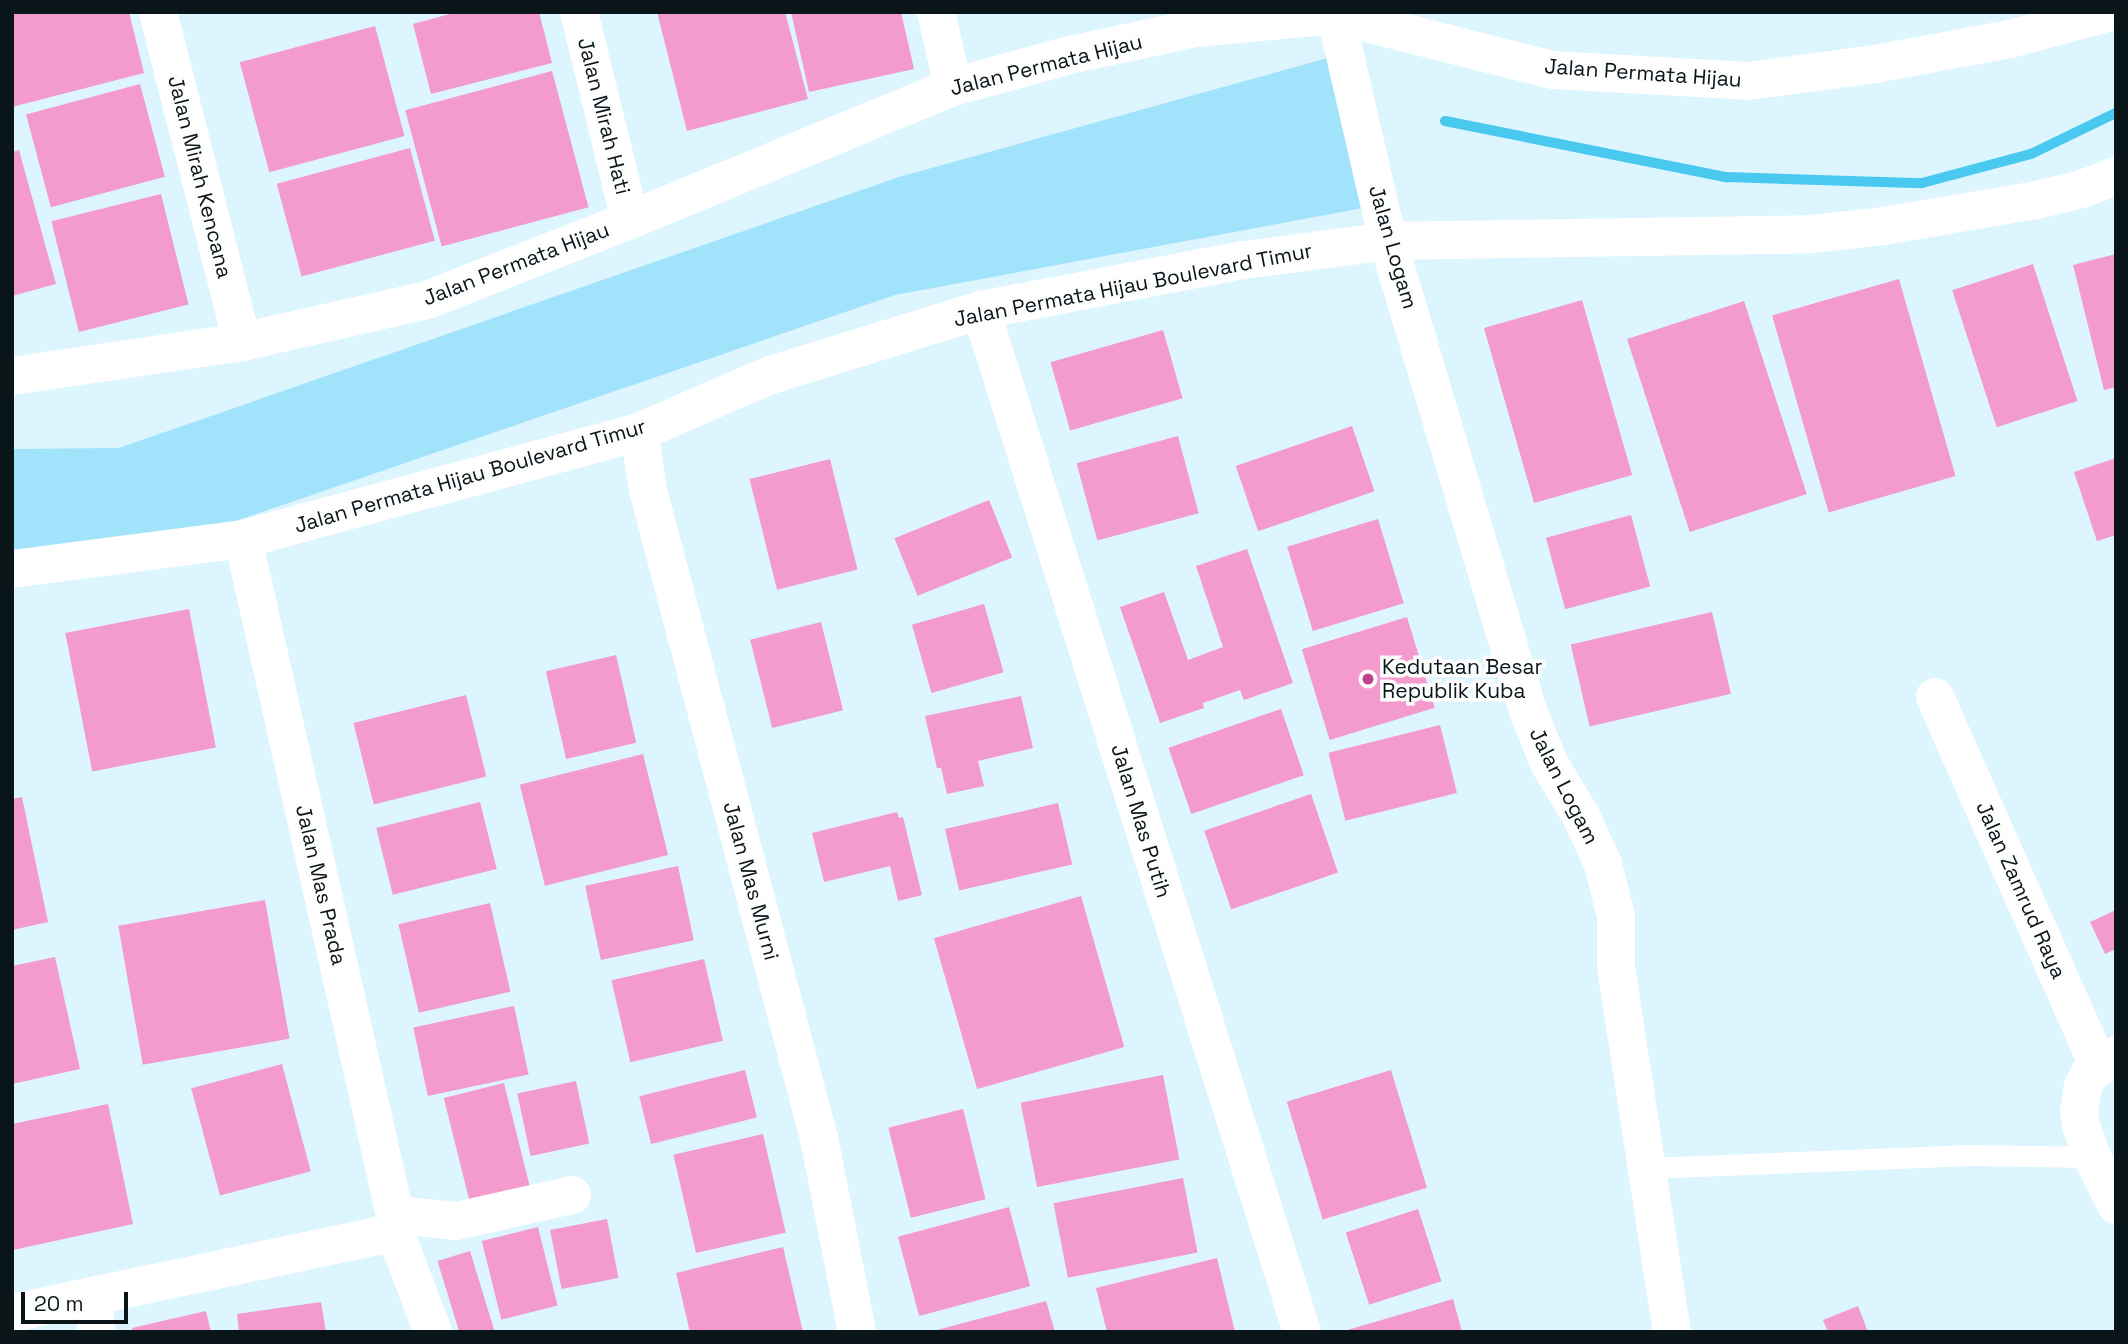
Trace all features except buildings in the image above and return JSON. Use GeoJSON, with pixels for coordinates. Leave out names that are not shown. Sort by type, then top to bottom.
{"type":"FeatureCollection","features":[{"type":"Feature","properties":{"kind":"street","name":"Jalan Mirah Kencana"},"geometry":{"type":"LineString","coordinates":[[158,12],[242,342]]}},
{"type":"Feature","properties":{"kind":"street","name":"Jalan Mirah Hati"},"geometry":{"type":"LineString","coordinates":[[579,12],[630,220]]}},
{"type":"Feature","properties":{"kind":"street"},"geometry":{"type":"LineString","coordinates":[[936,12],[953,87]]}},
{"type":"Feature","properties":{"kind":"street","name":"Jalan Permata Hijau"},"geometry":{"type":"LineString","coordinates":[[12,376],[242,342],[427,300],[953,87],[1074,54],[1196,28],[1338,25],[1553,70],[1748,81],[1875,64],[1996,42],[2112,12]]}},
{"type":"Feature","properties":{"kind":"street","name":"Jalan Logam"},"geometry":{"type":"LineString","coordinates":[[1338,25],[1388,241],[1530,716],[1549,763],[1581,816],[1603,864],[1616,916],[1616,967],[1672,1332]]}},
{"type":"Feature","properties":{"kind":"street","name":"Jalan Permata Hijau Boulevard Timur"},"geometry":{"type":"LineString","coordinates":[[12,569],[243,539],[639,432],[792,367],[981,310],[1244,260],[1388,241],[1811,234],[1883,226],[2036,200],[2082,189],[2116,176]]}},
{"type":"Feature","properties":{"kind":"street","name":"Jalan Mas Putih"},"geometry":{"type":"LineString","coordinates":[[981,310],[1302,1332]]}},
{"type":"Feature","properties":{"kind":"street","name":"Jalan Mas Murni"},"geometry":{"type":"LineString","coordinates":[[639,432],[648,490],[819,1138],[857,1332]]}},
{"type":"Feature","properties":{"kind":"street","name":"Jalan Mas Prada"},"geometry":{"type":"LineString","coordinates":[[243,539],[395,1223],[433,1332]]}},
{"type":"Feature","properties":{"kind":"street","name":"Jalan Zamrud Raya"},"geometry":{"type":"LineString","coordinates":[[1935,697],[2107,1060]]}},
{"type":"Feature","properties":{"kind":"street"},"geometry":{"type":"LineString","coordinates":[[2107,1060],[2083,1086],[2079,1110],[2081,1126],[2092,1157],[2116,1206]]}},
{"type":"Feature","properties":{"kind":"street"},"geometry":{"type":"LineString","coordinates":[[12,1313],[95,1315],[395,1223],[456,1221],[572,1195]]}},
{"type":"Feature","properties":{"kind":"lane"},"geometry":{"type":"LineString","coordinates":[[1648,1168],[1966,1155],[2092,1157]]}},
{"type":"Feature","properties":{"kind":"shaded area"},"geometry":{"type":"Polygon","coordinates":[[[1331,57],[1374,206],[895,295],[198,534],[12,562],[12,449],[119,448],[899,177],[1331,57]]]}},
{"type":"Feature","properties":{"kind":"waterway"},"geometry":{"type":"LineString","coordinates":[[1445,121],[1726,177],[1922,183],[2031,154],[2116,113]]}},
{"type":"Feature","properties":{"kind":"place","name":"Kedutaan Besar Republik Kuba"},"geometry":{"type":"Point","coordinates":[1368,679]}}]}
